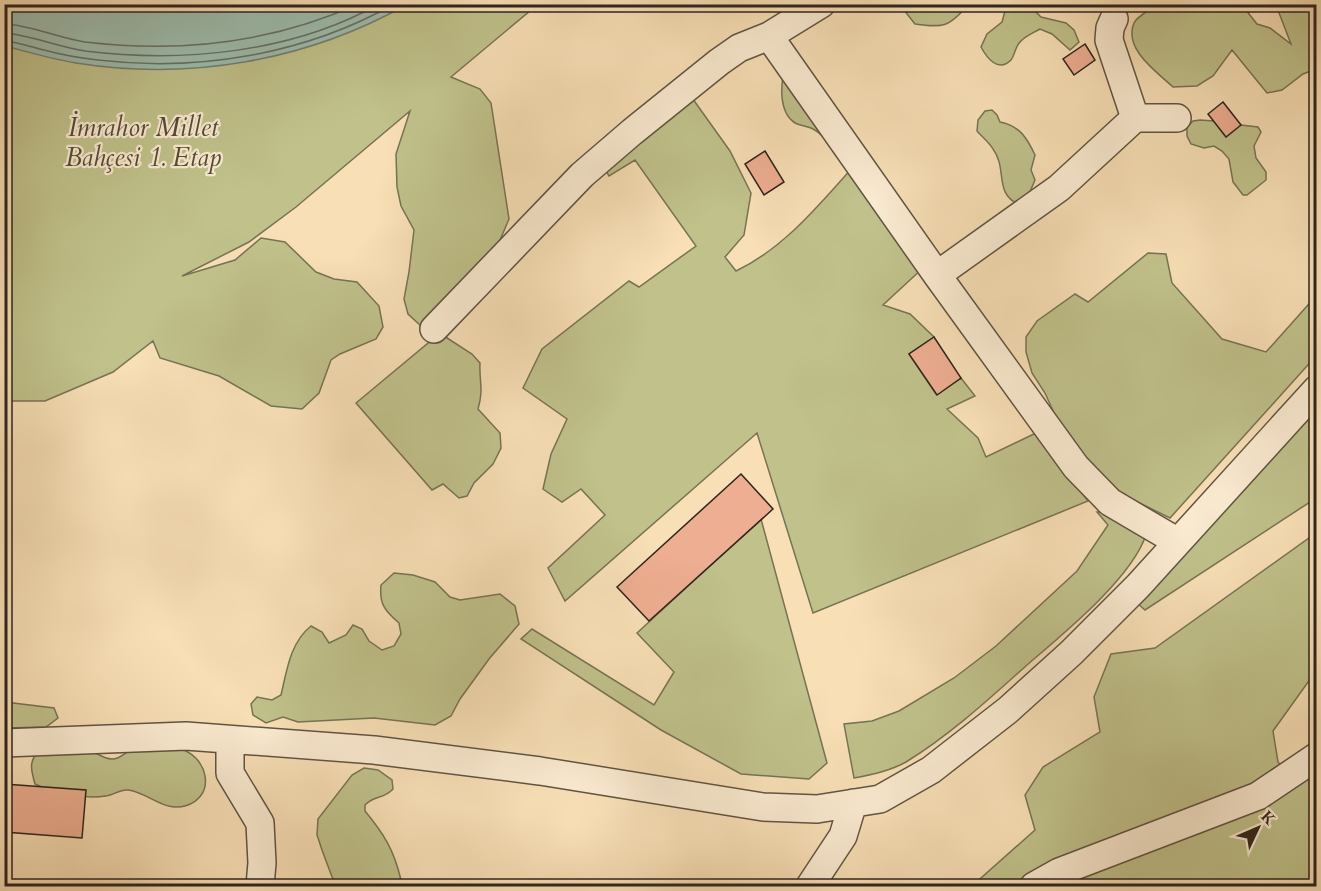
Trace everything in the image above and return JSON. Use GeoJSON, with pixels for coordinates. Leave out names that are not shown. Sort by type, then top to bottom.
{"type":"FeatureCollection","features":[{"type":"Feature","properties":{"kind":"street"},"geometry":{"type":"LineString","coordinates":[[434,329],[582,175],[632,132],[739,48],[770,36],[821,4]]}},
{"type":"Feature","properties":{"kind":"street"},"geometry":{"type":"LineString","coordinates":[[1114,19],[1110,28],[1109,40],[1135,118]]}},
{"type":"Feature","properties":{"kind":"street"},"geometry":{"type":"LineString","coordinates":[[770,36],[937,275],[1076,467],[1110,502],[1178,542]]}},
{"type":"Feature","properties":{"kind":"street"},"geometry":{"type":"LineString","coordinates":[[937,275],[1059,188],[1135,118],[1177,118]]}},
{"type":"Feature","properties":{"kind":"street"},"geometry":{"type":"LineString","coordinates":[[4,743],[186,736],[374,750],[540,771],[763,807],[818,809],[880,799],[932,770],[1008,710],[1071,653],[1138,586],[1317,390]]}},
{"type":"Feature","properties":{"kind":"street"},"geometry":{"type":"LineString","coordinates":[[230,740],[230,774],[260,823],[262,863],[260,886]]}},
{"type":"Feature","properties":{"kind":"street"},"geometry":{"type":"LineString","coordinates":[[1034,886],[1059,872],[1117,852],[1258,796],[1317,757]]}},
{"type":"Feature","properties":{"kind":"street"},"geometry":{"type":"LineString","coordinates":[[810,886],[843,836],[853,803]]}},
{"type":"Feature","properties":{"kind":"green space"},"geometry":{"type":"Polygon","coordinates":[[[1007,4],[1029,5],[1041,17],[1066,23],[1074,30],[1079,42],[1070,50],[1052,34],[1040,29],[1022,40],[1011,60],[1006,64],[993,62],[981,47],[987,34],[1002,22],[1007,4]]]}},
{"type":"Feature","properties":{"kind":"green space","name":"İmrahor Millet Bahçesi 1. Etap"},"geometry":{"type":"Polygon","coordinates":[[[5,5],[537,5],[451,77],[480,89],[491,103],[509,219],[492,259],[473,282],[420,325],[408,314],[404,299],[414,230],[401,206],[397,187],[396,154],[410,111],[296,207],[249,242],[182,276],[235,260],[261,238],[285,242],[316,272],[334,279],[357,282],[379,306],[383,327],[376,339],[331,360],[319,393],[302,409],[271,406],[219,376],[160,358],[153,341],[113,372],[45,401],[5,401],[5,5]]]}},
{"type":"Feature","properties":{"kind":"green space"},"geometry":{"type":"Polygon","coordinates":[[[900,5],[968,5],[951,22],[933,26],[915,24],[900,5]]]}},
{"type":"Feature","properties":{"kind":"green space"},"geometry":{"type":"Polygon","coordinates":[[[1149,5],[1242,5],[1257,24],[1270,28],[1291,44],[1276,5],[1315,5],[1316,69],[1303,74],[1282,90],[1267,93],[1232,50],[1213,76],[1197,86],[1173,87],[1143,59],[1133,42],[1134,23],[1152,8],[1149,5]]]}},
{"type":"Feature","properties":{"kind":"green space"},"geometry":{"type":"Polygon","coordinates":[[[785,69],[837,144],[813,129],[795,123],[786,113],[782,98],[785,69]]]}},
{"type":"Feature","properties":{"kind":"green space"},"geometry":{"type":"Polygon","coordinates":[[[690,95],[730,151],[751,193],[744,235],[725,257],[736,271],[770,251],[785,238],[853,167],[923,268],[883,305],[910,314],[934,337],[909,354],[936,394],[961,378],[975,396],[947,409],[978,438],[986,457],[1038,432],[1088,501],[813,613],[757,433],[565,601],[548,568],[605,515],[581,489],[562,502],[543,489],[551,454],[567,419],[523,388],[542,349],[629,281],[639,287],[696,246],[635,160],[609,176],[604,168],[690,95]]]}},
{"type":"Feature","properties":{"kind":"green space"},"geometry":{"type":"Polygon","coordinates":[[[992,110],[1000,122],[1013,126],[1022,134],[1035,155],[1031,170],[1035,180],[1026,201],[1020,205],[1006,194],[997,157],[990,144],[977,131],[978,120],[985,111],[992,110]]]}},
{"type":"Feature","properties":{"kind":"green space"},"geometry":{"type":"Polygon","coordinates":[[[1193,121],[1214,121],[1226,137],[1241,125],[1258,127],[1261,132],[1254,146],[1256,158],[1266,172],[1266,180],[1247,195],[1243,195],[1233,182],[1229,159],[1222,151],[1214,146],[1204,148],[1191,144],[1187,136],[1187,127],[1193,121]]]}},
{"type":"Feature","properties":{"kind":"green space"},"geometry":{"type":"Polygon","coordinates":[[[1148,253],[1166,254],[1172,283],[1222,339],[1266,352],[1316,296],[1316,356],[1170,518],[1101,484],[1068,444],[1045,393],[1032,373],[1026,352],[1026,337],[1037,321],[1075,294],[1088,302],[1148,253]]]}},
{"type":"Feature","properties":{"kind":"green space"},"geometry":{"type":"Polygon","coordinates":[[[444,336],[472,354],[480,363],[481,390],[478,409],[500,433],[501,448],[493,464],[474,483],[467,496],[459,498],[443,484],[432,490],[356,403],[433,339],[444,336]]]}},
{"type":"Feature","properties":{"kind":"green space"},"geometry":{"type":"Polygon","coordinates":[[[1316,402],[1316,515],[1310,502],[1145,610],[1136,602],[1316,402]]]}},
{"type":"Feature","properties":{"kind":"green space"},"geometry":{"type":"Polygon","coordinates":[[[1097,512],[1109,512],[1146,535],[1126,570],[1111,587],[1059,638],[984,704],[938,740],[900,765],[854,778],[844,724],[872,721],[899,711],[954,678],[996,646],[1077,571],[1108,525],[1097,512]]]}},
{"type":"Feature","properties":{"kind":"green space"},"geometry":{"type":"Polygon","coordinates":[[[761,519],[827,763],[809,779],[741,774],[661,730],[521,639],[532,629],[654,705],[674,672],[637,633],[761,519]]]}},
{"type":"Feature","properties":{"kind":"green space"},"geometry":{"type":"Polygon","coordinates":[[[1316,533],[1316,671],[1273,731],[1278,762],[1297,784],[1316,772],[1316,875],[1307,886],[972,886],[1035,830],[1025,795],[1043,767],[1100,732],[1094,697],[1111,654],[1155,648],[1316,533]]]}},
{"type":"Feature","properties":{"kind":"green space"},"geometry":{"type":"Polygon","coordinates":[[[394,573],[413,575],[435,582],[450,597],[460,600],[500,594],[515,606],[519,624],[489,659],[460,699],[451,716],[435,725],[374,718],[298,722],[283,717],[266,723],[253,715],[251,704],[257,697],[272,700],[281,695],[294,649],[298,640],[311,626],[322,632],[329,643],[346,635],[353,625],[362,629],[369,641],[382,650],[394,646],[401,634],[399,623],[384,607],[381,585],[394,573]]]}},
{"type":"Feature","properties":{"kind":"green space"},"geometry":{"type":"Polygon","coordinates":[[[5,702],[54,708],[58,718],[46,727],[5,728],[5,702]]]}},
{"type":"Feature","properties":{"kind":"green space"},"geometry":{"type":"Polygon","coordinates":[[[41,747],[82,747],[112,759],[135,748],[177,748],[196,758],[205,776],[205,785],[202,794],[195,801],[177,807],[128,790],[97,797],[60,793],[35,784],[32,764],[34,756],[41,747]]]}},
{"type":"Feature","properties":{"kind":"green space"},"geometry":{"type":"Polygon","coordinates":[[[364,768],[378,770],[392,780],[393,789],[365,805],[365,811],[392,851],[401,880],[397,886],[339,886],[332,877],[317,835],[318,819],[352,775],[364,768]]]}},
{"type":"Feature","properties":{"kind":"water"},"geometry":{"type":"Polygon","coordinates":[[[108,4],[177,7],[207,4],[406,5],[368,24],[287,53],[246,62],[204,67],[119,68],[76,63],[5,46],[5,5],[108,4]]]}},
{"type":"Feature","properties":{"kind":"building"},"geometry":{"type":"Polygon","coordinates":[[[1085,44],[1095,60],[1074,75],[1063,59],[1085,44]]]}},
{"type":"Feature","properties":{"kind":"building"},"geometry":{"type":"Polygon","coordinates":[[[1223,102],[1241,125],[1226,137],[1208,114],[1223,102]]]}},
{"type":"Feature","properties":{"kind":"building"},"geometry":{"type":"Polygon","coordinates":[[[765,151],[784,182],[764,195],[745,164],[765,151]]]}},
{"type":"Feature","properties":{"kind":"building"},"geometry":{"type":"Polygon","coordinates":[[[934,337],[961,378],[937,395],[909,354],[934,337]]]}},
{"type":"Feature","properties":{"kind":"building"},"geometry":{"type":"Polygon","coordinates":[[[741,474],[773,509],[649,621],[617,587],[741,474]]]}},
{"type":"Feature","properties":{"kind":"building"},"geometry":{"type":"Polygon","coordinates":[[[4,784],[86,790],[82,838],[4,832],[4,784]]]}}]}
